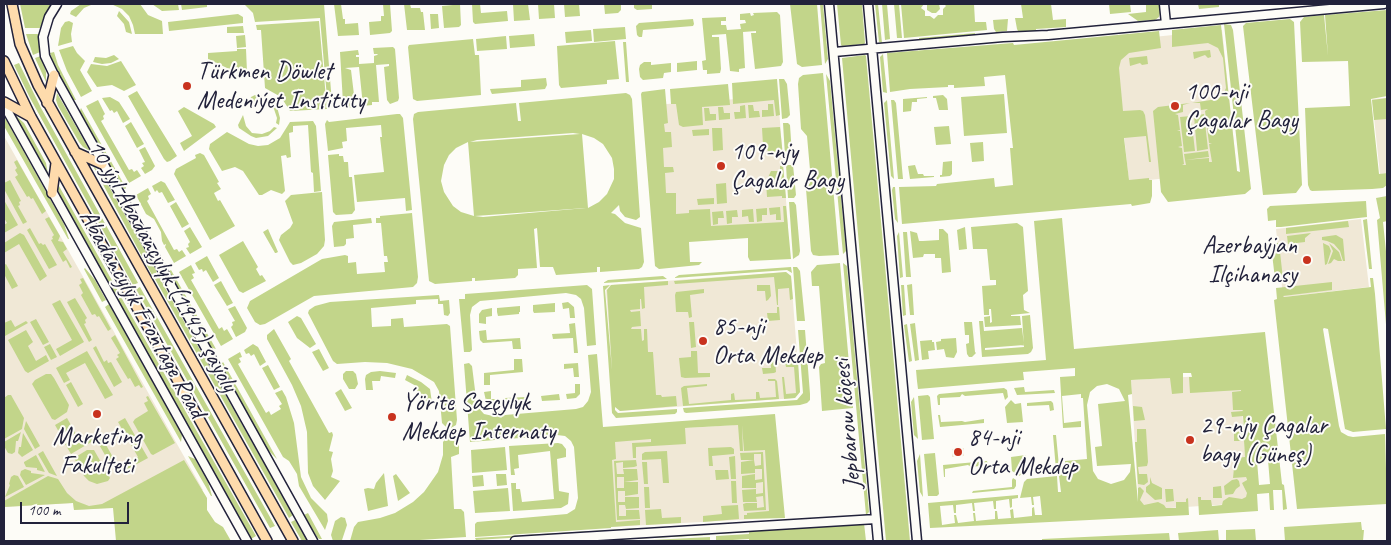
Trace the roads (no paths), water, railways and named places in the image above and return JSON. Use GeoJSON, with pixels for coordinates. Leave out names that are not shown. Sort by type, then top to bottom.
{"type":"FeatureCollection","features":[{"type":"Feature","properties":{"kind":"main road","name":"10 ýyl Abadançylyk (1945) şaýoly"},"geometry":{"type":"LineString","coordinates":[[12,4],[20,44],[47,103],[293,541]]}},
{"type":"Feature","properties":{"kind":"main road","name":"10 ýyl Abadançylyk (1945) şaýoly"},"geometry":{"type":"LineString","coordinates":[[4,61],[31,117],[267,541]]}},
{"type":"Feature","properties":{"kind":"main road"},"geometry":{"type":"LineString","coordinates":[[47,103],[54,75]]}},
{"type":"Feature","properties":{"kind":"main road"},"geometry":{"type":"LineString","coordinates":[[4,103],[31,117]]}},
{"type":"Feature","properties":{"kind":"main road"},"geometry":{"type":"LineString","coordinates":[[75,152],[102,164]]}},
{"type":"Feature","properties":{"kind":"main road"},"geometry":{"type":"LineString","coordinates":[[52,193],[56,162]]}},
{"type":"Feature","properties":{"kind":"street","name":"Abadancylyk Frontage Road"},"geometry":{"type":"LineString","coordinates":[[57,4],[49,17],[43,37],[45,56],[54,75],[314,541]]}},
{"type":"Feature","properties":{"kind":"street","name":"Jepbarow köçesi"},"geometry":{"type":"LineString","coordinates":[[829,4],[878,541]]}},
{"type":"Feature","properties":{"kind":"street"},"geometry":{"type":"LineString","coordinates":[[868,4],[916,541]]}},
{"type":"Feature","properties":{"kind":"street"},"geometry":{"type":"LineString","coordinates":[[1164,4],[1166,24]]}},
{"type":"Feature","properties":{"kind":"street"},"geometry":{"type":"LineString","coordinates":[[834,52],[1384,4]]}},
{"type":"Feature","properties":{"kind":"street","name":"Abadancylyk Frontage Road"},"geometry":{"type":"LineString","coordinates":[[4,103],[52,193],[247,541]]}},
{"type":"Feature","properties":{"kind":"street"},"geometry":{"type":"LineString","coordinates":[[515,541],[876,519]]}},
{"type":"Feature","properties":{"kind":"place","name":"Türkmen Döwlet Medeniýet Instituty"},"geometry":{"type":"Point","coordinates":[187,86]}},
{"type":"Feature","properties":{"kind":"place","name":"100-nji Çagalar Bagy"},"geometry":{"type":"Point","coordinates":[1175,106]}},
{"type":"Feature","properties":{"kind":"place","name":"109-njy Çagalar Bagy"},"geometry":{"type":"Point","coordinates":[721,166]}},
{"type":"Feature","properties":{"kind":"place","name":"Azerbaýjan Ilçihanasy"},"geometry":{"type":"Point","coordinates":[1307,260]}},
{"type":"Feature","properties":{"kind":"place","name":"85-nji Orta Mekdep"},"geometry":{"type":"Point","coordinates":[703,341]}},
{"type":"Feature","properties":{"kind":"place","name":"Marketing Fakulteti"},"geometry":{"type":"Point","coordinates":[97,414]}},
{"type":"Feature","properties":{"kind":"place","name":"Ýörite Sazçylyk Mekdep Internaty"},"geometry":{"type":"Point","coordinates":[392,417]}},
{"type":"Feature","properties":{"kind":"place","name":"29-njy Çagalar bagy (Güneş)"},"geometry":{"type":"Point","coordinates":[1190,440]}},
{"type":"Feature","properties":{"kind":"place","name":"84-nji Orta Mekdep"},"geometry":{"type":"Point","coordinates":[958,452]}}]}
